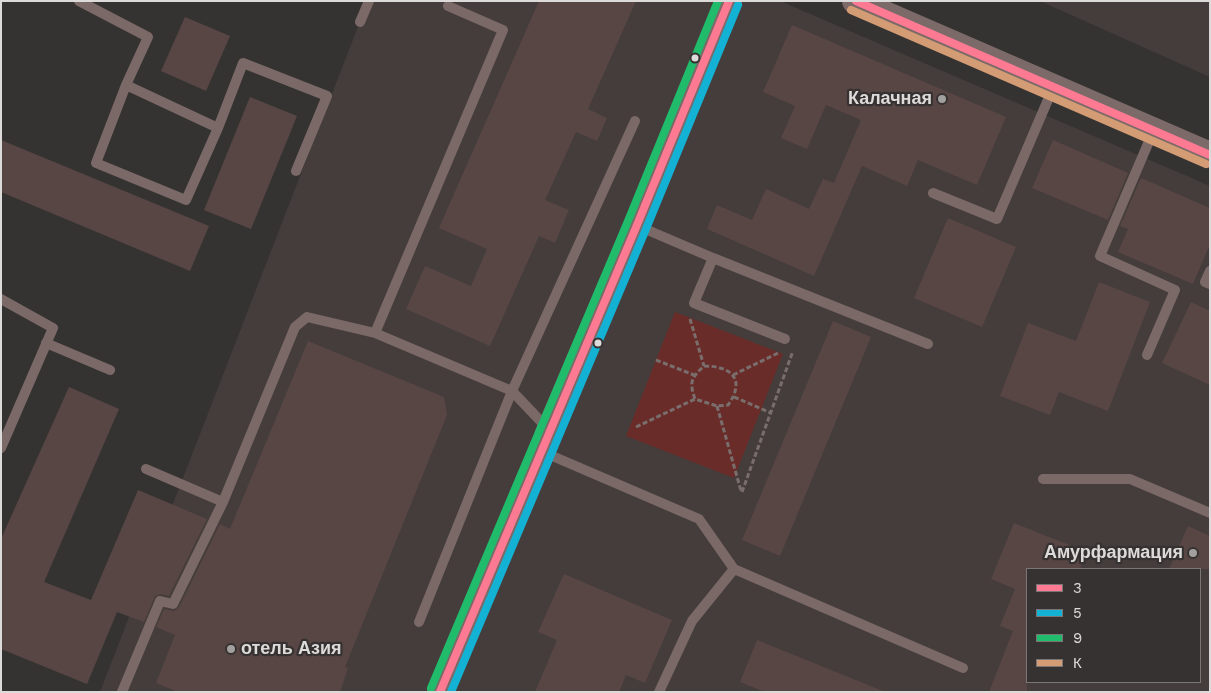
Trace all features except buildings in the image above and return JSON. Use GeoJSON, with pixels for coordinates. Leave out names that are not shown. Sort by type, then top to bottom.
{"type":"FeatureCollection","features":[{"type":"Feature","properties":{"kind":"main road"},"geometry":{"type":"LineString","coordinates":[[440,692],[637,225],[729,1]]}},
{"type":"Feature","properties":{"kind":"main road"},"geometry":{"type":"LineString","coordinates":[[855,1],[1210,155]]}},
{"type":"Feature","properties":{"kind":"lane"},"geometry":{"type":"LineString","coordinates":[[79,1],[148,37],[126,85],[96,163],[186,200],[218,128],[243,63],[327,96],[296,171]]}},
{"type":"Feature","properties":{"kind":"lane"},"geometry":{"type":"LineString","coordinates":[[360,22],[369,1]]}},
{"type":"Feature","properties":{"kind":"lane"},"geometry":{"type":"LineString","coordinates":[[375,333],[503,30],[448,6]]}},
{"type":"Feature","properties":{"kind":"lane"},"geometry":{"type":"LineString","coordinates":[[126,85],[218,128]]}},
{"type":"Feature","properties":{"kind":"lane"},"geometry":{"type":"LineString","coordinates":[[933,193],[997,219],[1054,87]]}},
{"type":"Feature","properties":{"kind":"lane"},"geometry":{"type":"LineString","coordinates":[[419,622],[512,391],[635,121]]}},
{"type":"Feature","properties":{"kind":"lane"},"geometry":{"type":"LineString","coordinates":[[1147,356],[1175,290],[1100,256],[1154,131]]}},
{"type":"Feature","properties":{"kind":"lane"},"geometry":{"type":"LineString","coordinates":[[637,225],[713,258],[928,344]]}},
{"type":"Feature","properties":{"kind":"lane"},"geometry":{"type":"LineString","coordinates":[[713,258],[694,303],[786,344]]}},
{"type":"Feature","properties":{"kind":"lane"},"geometry":{"type":"LineString","coordinates":[[1210,271],[1205,282],[1210,284]]}},
{"type":"Feature","properties":{"kind":"lane"},"geometry":{"type":"LineString","coordinates":[[1,299],[53,328],[1,448]]}},
{"type":"Feature","properties":{"kind":"lane"},"geometry":{"type":"LineString","coordinates":[[122,692],[160,601],[173,604],[223,502],[295,327],[307,317],[375,333],[512,391],[546,441],[699,519],[734,569],[963,668]]}},
{"type":"Feature","properties":{"kind":"lane"},"geometry":{"type":"LineString","coordinates":[[46,342],[110,370]]}},
{"type":"Feature","properties":{"kind":"lane"},"geometry":{"type":"LineString","coordinates":[[146,469],[223,502]]}},
{"type":"Feature","properties":{"kind":"lane"},"geometry":{"type":"LineString","coordinates":[[1043,479],[1130,479],[1210,513]]}},
{"type":"Feature","properties":{"kind":"lane"},"geometry":{"type":"LineString","coordinates":[[659,692],[692,621],[734,569]]}},
{"type":"Feature","properties":{"kind":"path"},"geometry":{"type":"LineString","coordinates":[[690,316],[704,366]]}},
{"type":"Feature","properties":{"kind":"path"},"geometry":{"type":"LineString","coordinates":[[717,406],[742,492],[796,344],[786,344]]}},
{"type":"Feature","properties":{"kind":"path"},"geometry":{"type":"LineString","coordinates":[[733,375],[780,352]]}},
{"type":"Feature","properties":{"kind":"path"},"geometry":{"type":"LineString","coordinates":[[656,360],[694,376]]}},
{"type":"Feature","properties":{"kind":"path"},"geometry":{"type":"LineString","coordinates":[[636,427],[695,399],[717,406],[728,405],[734,397],[737,383],[733,375],[722,368],[704,366]]}},
{"type":"Feature","properties":{"kind":"path"},"geometry":{"type":"LineString","coordinates":[[695,399],[691,387],[694,376],[704,366]]}},
{"type":"Feature","properties":{"kind":"path"},"geometry":{"type":"LineString","coordinates":[[734,397],[771,413]]}},
{"type":"Feature","properties":{"kind":"shaded area"},"geometry":{"type":"Polygon","coordinates":[[[368,1],[780,1],[1210,186],[1210,692],[100,692],[368,1]]]}},
{"type":"Feature","properties":{"kind":"shaded area"},"geometry":{"type":"Polygon","coordinates":[[[1040,1],[1210,1],[1210,77],[1040,1]]]}},
{"type":"Feature","properties":{"kind":"shaded area"},"geometry":{"type":"Polygon","coordinates":[[[675,312],[783,354],[734,478],[626,436],[675,312]]]}},
{"type":"Feature","properties":{"kind":"transit line","name":"9"},"geometry":{"type":"LineString","coordinates":[[431,688],[628,221],[718,1]]}},
{"type":"Feature","properties":{"kind":"transit line","name":"3"},"geometry":{"type":"LineString","coordinates":[[440,692],[637,225],[729,1]]}},
{"type":"Feature","properties":{"kind":"transit line","name":"3"},"geometry":{"type":"LineString","coordinates":[[856,1],[1210,155]]}},
{"type":"Feature","properties":{"kind":"transit line","name":"5"},"geometry":{"type":"LineString","coordinates":[[451,692],[738,5]]}},
{"type":"Feature","properties":{"kind":"transit line","name":"К"},"geometry":{"type":"LineString","coordinates":[[851,10],[1206,164]]}},
{"type":"Feature","properties":{"kind":"place","name":"Калачная"},"geometry":{"type":"Point","coordinates":[942,99]}},
{"type":"Feature","properties":{"kind":"place","name":"Амурфармация"},"geometry":{"type":"Point","coordinates":[1193,553]}},
{"type":"Feature","properties":{"kind":"place","name":"отель Азия"},"geometry":{"type":"Point","coordinates":[231,649]}}]}
